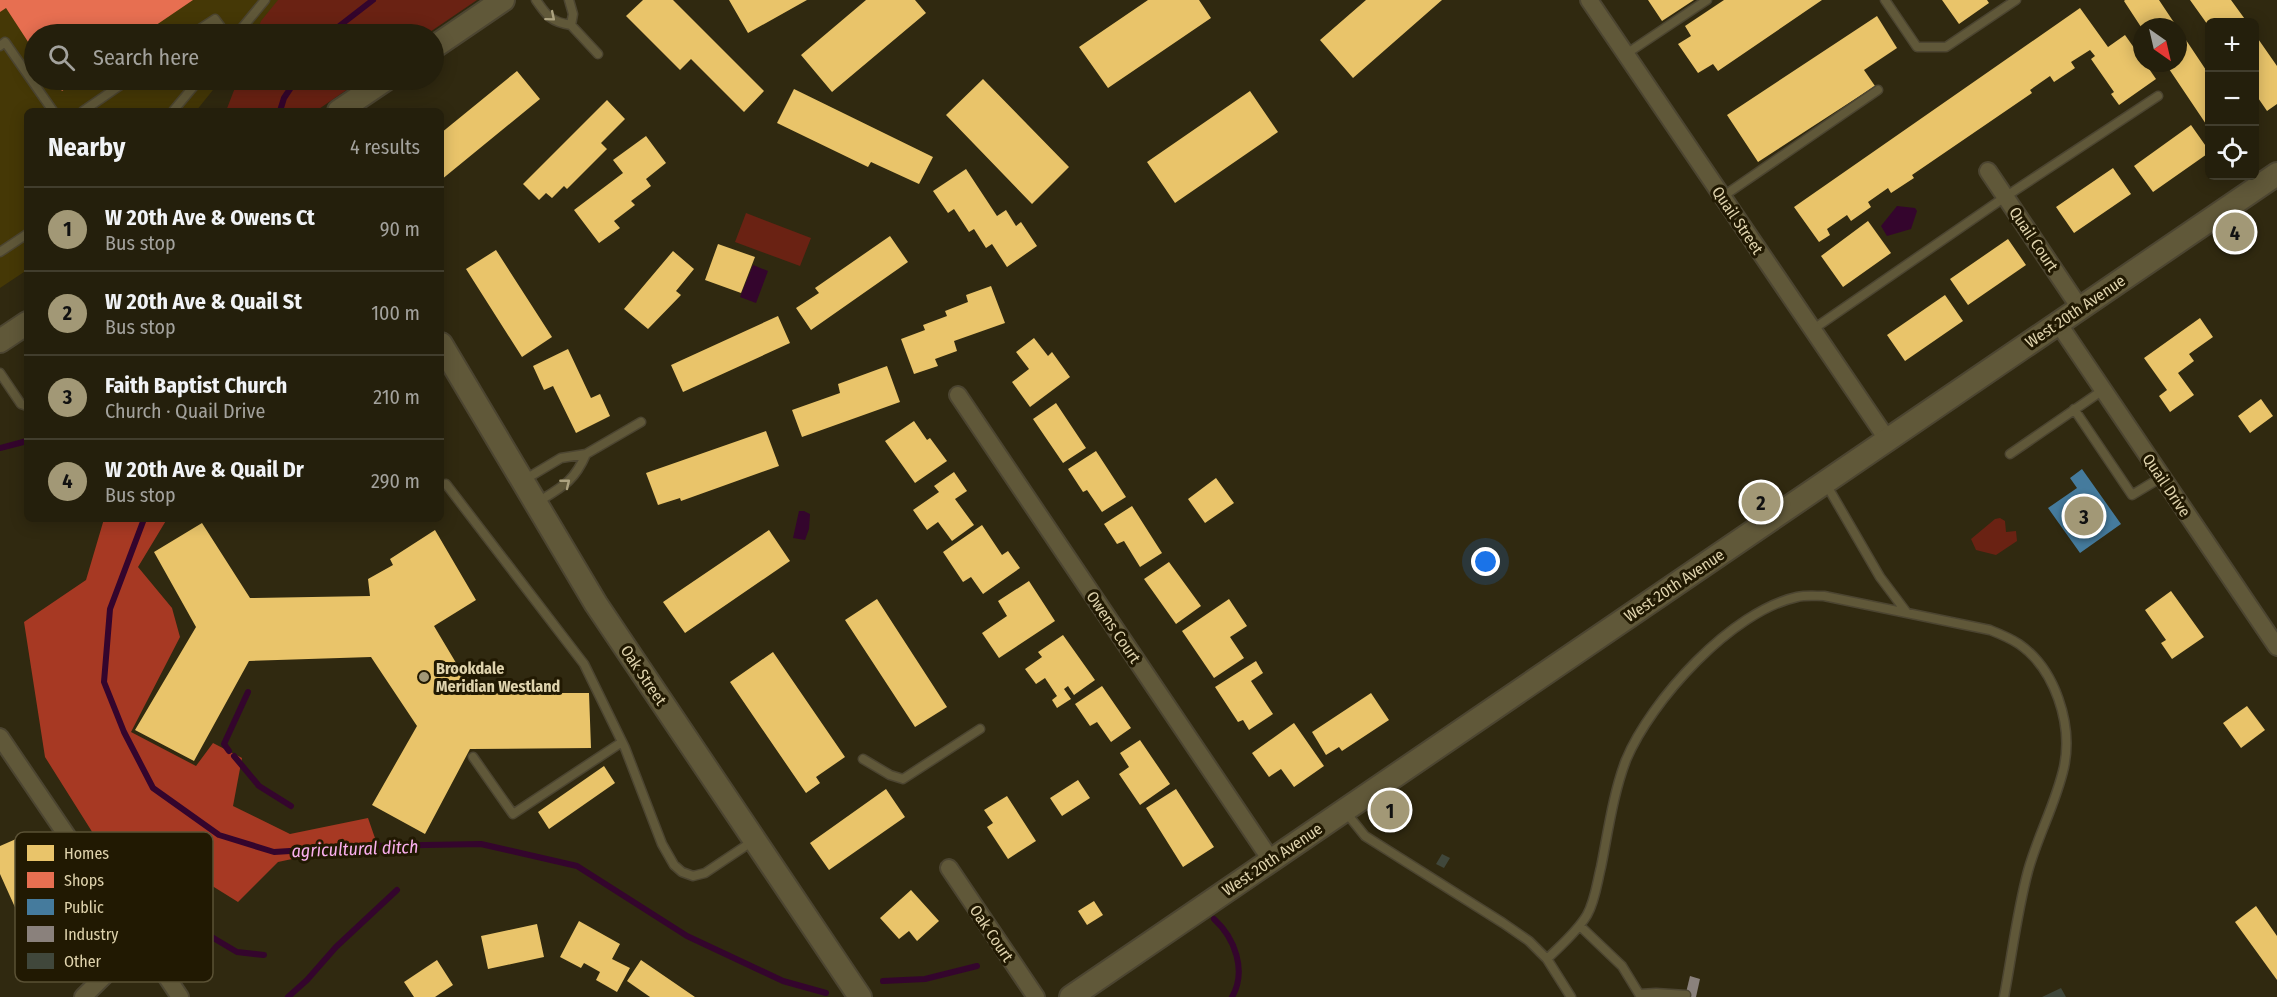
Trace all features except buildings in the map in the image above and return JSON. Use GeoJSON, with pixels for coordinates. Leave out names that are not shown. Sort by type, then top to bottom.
{"type":"FeatureCollection","features":[{"type":"Feature","properties":{"kind":"street"},"geometry":{"type":"LineString","coordinates":[[444,40],[503,0]]}},
{"type":"Feature","properties":{"kind":"street","name":"Quail Street"},"geometry":{"type":"LineString","coordinates":[[1589,0],[1887,440]]}},
{"type":"Feature","properties":{"kind":"street"},"geometry":{"type":"LineString","coordinates":[[344,108],[371,90]]}},
{"type":"Feature","properties":{"kind":"street","name":"Quail Court"},"geometry":{"type":"LineString","coordinates":[[1988,171],[2080,308]]}},
{"type":"Feature","properties":{"kind":"street","name":"West 20th Avenue"},"geometry":{"type":"LineString","coordinates":[[1071,997],[2276,175]]}},
{"type":"Feature","properties":{"kind":"street","name":"Quail Drive"},"geometry":{"type":"LineString","coordinates":[[2058,323],[2277,647]]}},
{"type":"Feature","properties":{"kind":"street"},"geometry":{"type":"LineString","coordinates":[[0,341],[24,325]]}},
{"type":"Feature","properties":{"kind":"street","name":"Oak Street"},"geometry":{"type":"LineString","coordinates":[[444,349],[596,604],[860,997]]}},
{"type":"Feature","properties":{"kind":"street","name":"Owens Court"},"geometry":{"type":"LineString","coordinates":[[958,395],[1271,860]]}},
{"type":"Feature","properties":{"kind":"street"},"geometry":{"type":"LineString","coordinates":[[0,737],[64,832]]}},
{"type":"Feature","properties":{"kind":"street","name":"Oak Court"},"geometry":{"type":"LineString","coordinates":[[949,868],[1036,997]]}},
{"type":"Feature","properties":{"kind":"street"},"geometry":{"type":"LineString","coordinates":[[83,997],[98,982]]}},
{"type":"Feature","properties":{"kind":"street"},"geometry":{"type":"LineString","coordinates":[[170,982],[180,997]]}},
{"type":"Feature","properties":{"kind":"lane"},"geometry":{"type":"LineString","coordinates":[[245,24],[265,0]]}},
{"type":"Feature","properties":{"kind":"lane"},"geometry":{"type":"LineString","coordinates":[[536,0],[551,19],[557,23],[571,25],[598,54]]}},
{"type":"Feature","properties":{"kind":"lane"},"geometry":{"type":"LineString","coordinates":[[569,0],[573,14],[571,25]]}},
{"type":"Feature","properties":{"kind":"lane"},"geometry":{"type":"LineString","coordinates":[[1626,54],[1707,0]]}},
{"type":"Feature","properties":{"kind":"lane"},"geometry":{"type":"LineString","coordinates":[[1886,0],[1917,46],[1946,47],[2016,0]]}},
{"type":"Feature","properties":{"kind":"lane"},"geometry":{"type":"LineString","coordinates":[[207,24],[214,19],[218,24]]}},
{"type":"Feature","properties":{"kind":"lane"},"geometry":{"type":"LineString","coordinates":[[0,46],[5,42],[24,69]]}},
{"type":"Feature","properties":{"kind":"lane"},"geometry":{"type":"LineString","coordinates":[[38,90],[51,108]]}},
{"type":"Feature","properties":{"kind":"lane"},"geometry":{"type":"LineString","coordinates":[[87,108],[113,90]]}},
{"type":"Feature","properties":{"kind":"lane"},"geometry":{"type":"LineString","coordinates":[[176,108],[191,90]]}},
{"type":"Feature","properties":{"kind":"lane"},"geometry":{"type":"LineString","coordinates":[[1722,196],[1878,90]]}},
{"type":"Feature","properties":{"kind":"lane"},"geometry":{"type":"LineString","coordinates":[[1812,330],[2005,197],[2158,96]]}},
{"type":"Feature","properties":{"kind":"lane"},"geometry":{"type":"LineString","coordinates":[[0,252],[24,236]]}},
{"type":"Feature","properties":{"kind":"lane"},"geometry":{"type":"LineString","coordinates":[[0,373],[24,405]]}},
{"type":"Feature","properties":{"kind":"lane"},"geometry":{"type":"LineString","coordinates":[[2010,454],[2103,390]]}},
{"type":"Feature","properties":{"kind":"lane"},"geometry":{"type":"LineString","coordinates":[[2074,410],[2132,495],[2162,477]]}},
{"type":"Feature","properties":{"kind":"lane"},"geometry":{"type":"LineString","coordinates":[[522,481],[561,458],[586,454],[641,422]]}},
{"type":"Feature","properties":{"kind":"lane"},"geometry":{"type":"LineString","coordinates":[[536,504],[568,483],[579,471],[586,454]]}},
{"type":"Feature","properties":{"kind":"lane"},"geometry":{"type":"LineString","coordinates":[[1824,482],[1880,577],[1907,613]]}},
{"type":"Feature","properties":{"kind":"lane"},"geometry":{"type":"LineString","coordinates":[[446,484],[584,664],[622,742],[668,858],[682,872],[693,876],[705,873],[755,840]]}},
{"type":"Feature","properties":{"kind":"lane"},"geometry":{"type":"LineString","coordinates":[[1547,959],[1580,926],[1587,915],[1595,894],[1620,779],[1635,742],[1672,689],[1713,644],[1768,608],[1797,597],[1824,596],[1990,630],[2006,637],[2031,655],[2052,684],[2059,700],[2066,743],[2064,765],[2028,874],[2004,997]]}},
{"type":"Feature","properties":{"kind":"lane"},"geometry":{"type":"LineString","coordinates":[[863,759],[890,775],[903,779],[980,729]]}},
{"type":"Feature","properties":{"kind":"lane"},"geometry":{"type":"LineString","coordinates":[[473,757],[513,814],[622,742]]}},
{"type":"Feature","properties":{"kind":"lane"},"geometry":{"type":"LineString","coordinates":[[1344,810],[1365,836],[1503,922],[1529,941],[1547,959],[1571,997]]}},
{"type":"Feature","properties":{"kind":"lane"},"geometry":{"type":"LineString","coordinates":[[1580,926],[1622,966],[1641,995],[1656,993],[1686,995]]}},
{"type":"Feature","properties":{"kind":"shaded area"},"geometry":{"type":"Polygon","coordinates":[[[0,0],[282,0],[264,24],[24,24],[24,90],[213,90],[198,108],[24,108],[24,272],[0,288],[0,0]]]}},
{"type":"Feature","properties":{"kind":"shaded area"},"geometry":{"type":"Polygon","coordinates":[[[278,0],[477,0],[442,24],[260,24],[278,0]]]}},
{"type":"Feature","properties":{"kind":"shaded area"},"geometry":{"type":"Polygon","coordinates":[[[234,90],[346,90],[320,108],[227,108],[234,90]]]}},
{"type":"Feature","properties":{"kind":"shaded area"},"geometry":{"type":"Polygon","coordinates":[[[1897,206],[1915,208],[1917,211],[1911,229],[1887,236],[1881,226],[1897,206]]]}},
{"type":"Feature","properties":{"kind":"shaded area"},"geometry":{"type":"Polygon","coordinates":[[[746,213],[811,238],[800,266],[735,242],[746,213]]]}},
{"type":"Feature","properties":{"kind":"shaded area"},"geometry":{"type":"Polygon","coordinates":[[[753,265],[768,271],[756,303],[740,297],[753,265]]]}},
{"type":"Feature","properties":{"kind":"shaded area"},"geometry":{"type":"Polygon","coordinates":[[[799,511],[810,514],[809,529],[805,540],[793,538],[799,511]]]}},
{"type":"Feature","properties":{"kind":"shaded area"},"geometry":{"type":"Polygon","coordinates":[[[2000,518],[2005,521],[2006,532],[2016,531],[2017,541],[1996,555],[1976,550],[1971,539],[1995,519],[2000,518]]]}},
{"type":"Feature","properties":{"kind":"shaded area"},"geometry":{"type":"Polygon","coordinates":[[[103,522],[165,522],[138,567],[172,608],[180,637],[131,732],[196,766],[213,743],[242,758],[233,806],[290,834],[368,818],[376,841],[278,862],[238,902],[213,886],[213,832],[92,832],[45,757],[24,622],[86,580],[103,522]]]}},
{"type":"Feature","properties":{"kind":"waterway","name":"agricultural ditch"},"geometry":{"type":"LineString","coordinates":[[342,24],[373,0]]}},
{"type":"Feature","properties":{"kind":"waterway","name":"agricultural ditch"},"geometry":{"type":"LineString","coordinates":[[281,108],[289,90]]}},
{"type":"Feature","properties":{"kind":"waterway"},"geometry":{"type":"LineString","coordinates":[[0,448],[24,442]]}},
{"type":"Feature","properties":{"kind":"waterway","name":"agricultural ditch"},"geometry":{"type":"LineString","coordinates":[[143,522],[110,609],[104,682],[124,732],[153,788],[219,835],[274,852],[370,846],[481,844],[577,866],[687,936],[783,981],[826,993]]}},
{"type":"Feature","properties":{"kind":"waterway"},"geometry":{"type":"LineString","coordinates":[[229,751],[224,744],[248,692]]}},
{"type":"Feature","properties":{"kind":"waterway"},"geometry":{"type":"LineString","coordinates":[[234,756],[259,786],[291,806]]}},
{"type":"Feature","properties":{"kind":"waterway"},"geometry":{"type":"LineString","coordinates":[[288,997],[307,980],[336,947],[397,890]]}},
{"type":"Feature","properties":{"kind":"waterway","name":"agricultural ditch"},"geometry":{"type":"LineString","coordinates":[[1214,919],[1228,936],[1236,955],[1238,977],[1232,997]]}},
{"type":"Feature","properties":{"kind":"waterway"},"geometry":{"type":"LineString","coordinates":[[213,938],[237,952],[264,955]]}},
{"type":"Feature","properties":{"kind":"waterway","name":"agricultural ditch"},"geometry":{"type":"LineString","coordinates":[[883,981],[925,979],[977,966]]}},
{"type":"Feature","properties":{"kind":"place","name":"W 20th Ave & Quail Dr"},"geometry":{"type":"Point","coordinates":[2235,232]}},
{"type":"Feature","properties":{"kind":"place","name":"W 20th Ave & Quail St"},"geometry":{"type":"Point","coordinates":[1761,502]}},
{"type":"Feature","properties":{"kind":"place","name":"Faith Baptist Church"},"geometry":{"type":"Point","coordinates":[2084,516]}},
{"type":"Feature","properties":{"kind":"place","name":"Brookdale Meridian Westland"},"geometry":{"type":"Point","coordinates":[424,677]}},
{"type":"Feature","properties":{"kind":"place","name":"W 20th Ave & Owens Ct"},"geometry":{"type":"Point","coordinates":[1390,810]}}]}
